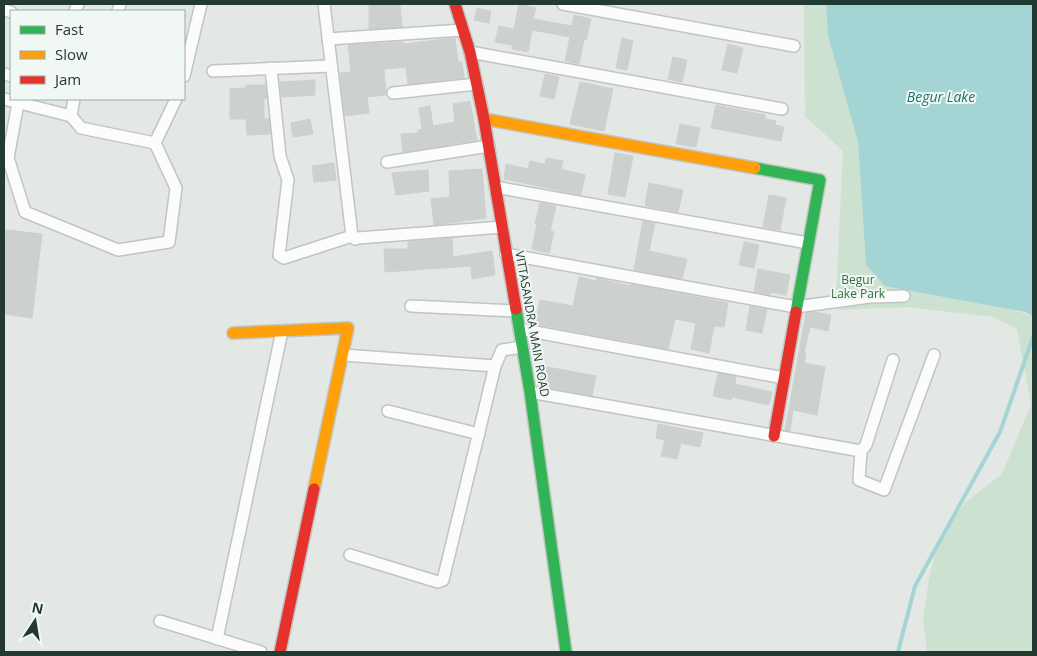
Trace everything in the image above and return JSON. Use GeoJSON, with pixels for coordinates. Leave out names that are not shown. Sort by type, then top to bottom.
{"type":"FeatureCollection","features":[{"type":"Feature","properties":{"kind":"street"},"geometry":{"type":"LineString","coordinates":[[186,54],[201,4]]}},
{"type":"Feature","properties":{"kind":"street"},"geometry":{"type":"LineString","coordinates":[[324,4],[352,236]]}},
{"type":"Feature","properties":{"kind":"street","name":"VITTASANDRA MAIN ROAD"},"geometry":{"type":"LineString","coordinates":[[455,4],[470,52],[489,146],[530,392],[566,652]]}},
{"type":"Feature","properties":{"kind":"street"},"geometry":{"type":"LineString","coordinates":[[563,4],[794,46]]}},
{"type":"Feature","properties":{"kind":"street"},"geometry":{"type":"LineString","coordinates":[[328,39],[463,30]]}},
{"type":"Feature","properties":{"kind":"street"},"geometry":{"type":"LineString","coordinates":[[470,52],[782,109]]}},
{"type":"Feature","properties":{"kind":"street"},"geometry":{"type":"LineString","coordinates":[[213,71],[331,66]]}},
{"type":"Feature","properties":{"kind":"street"},"geometry":{"type":"LineString","coordinates":[[271,68],[280,156],[288,180],[279,255],[284,258],[352,236],[355,239],[502,227]]}},
{"type":"Feature","properties":{"kind":"street"},"geometry":{"type":"LineString","coordinates":[[393,93],[477,84]]}},
{"type":"Feature","properties":{"kind":"street"},"geometry":{"type":"LineString","coordinates":[[4,99],[71,116],[81,128],[155,143]]}},
{"type":"Feature","properties":{"kind":"street"},"geometry":{"type":"LineString","coordinates":[[71,116],[74,100]]}},
{"type":"Feature","properties":{"kind":"street"},"geometry":{"type":"LineString","coordinates":[[155,143],[176,100]]}},
{"type":"Feature","properties":{"kind":"street"},"geometry":{"type":"LineString","coordinates":[[18,103],[8,158],[25,212],[118,250],[169,242],[176,188],[155,143]]}},
{"type":"Feature","properties":{"kind":"street"},"geometry":{"type":"LineString","coordinates":[[484,119],[820,180],[774,436]]}},
{"type":"Feature","properties":{"kind":"street"},"geometry":{"type":"LineString","coordinates":[[387,162],[489,146]]}},
{"type":"Feature","properties":{"kind":"street"},"geometry":{"type":"LineString","coordinates":[[495,187],[808,243]]}},
{"type":"Feature","properties":{"kind":"street"},"geometry":{"type":"LineString","coordinates":[[506,254],[796,307],[870,297],[904,296]]}},
{"type":"Feature","properties":{"kind":"street"},"geometry":{"type":"LineString","coordinates":[[411,306],[516,311]]}},
{"type":"Feature","properties":{"kind":"street"},"geometry":{"type":"LineString","coordinates":[[233,333],[348,328],[280,652]]}},
{"type":"Feature","properties":{"kind":"street"},"geometry":{"type":"LineString","coordinates":[[519,329],[784,378]]}},
{"type":"Feature","properties":{"kind":"street"},"geometry":{"type":"LineString","coordinates":[[218,639],[282,331]]}},
{"type":"Feature","properties":{"kind":"street"},"geometry":{"type":"LineString","coordinates":[[350,555],[438,582],[443,580],[495,366],[502,350],[522,347]]}},
{"type":"Feature","properties":{"kind":"street"},"geometry":{"type":"LineString","coordinates":[[343,354],[495,366]]}},
{"type":"Feature","properties":{"kind":"street"},"geometry":{"type":"LineString","coordinates":[[893,360],[866,445],[861,451],[859,480],[884,490],[934,355]]}},
{"type":"Feature","properties":{"kind":"street"},"geometry":{"type":"LineString","coordinates":[[530,392],[861,451]]}},
{"type":"Feature","properties":{"kind":"street"},"geometry":{"type":"LineString","coordinates":[[388,411],[479,434]]}},
{"type":"Feature","properties":{"kind":"street"},"geometry":{"type":"LineString","coordinates":[[160,621],[260,652]]}},
{"type":"Feature","properties":{"kind":"green space","name":"Begur Lake Park"},"geometry":{"type":"Polygon","coordinates":[[[804,4],[826,4],[828,36],[858,142],[866,265],[1033,316],[1033,652],[927,652],[923,620],[929,578],[936,550],[953,518],[967,501],[1002,474],[1031,404],[1017,329],[993,317],[907,307],[837,310],[836,295],[843,151],[805,116],[804,4]]]}},
{"type":"Feature","properties":{"kind":"water","name":"Begur Lake"},"geometry":{"type":"Polygon","coordinates":[[[826,4],[1033,4],[1033,316],[1025,312],[885,286],[866,265],[858,142],[828,36],[826,4]]]}},
{"type":"Feature","properties":{"kind":"building"},"geometry":{"type":"Polygon","coordinates":[[[369,4],[400,4],[402,27],[369,29],[369,4]]]}},
{"type":"Feature","properties":{"kind":"building"},"geometry":{"type":"Polygon","coordinates":[[[519,4],[536,8],[533,19],[572,26],[574,15],[591,19],[586,40],[584,39],[579,64],[565,61],[570,37],[532,30],[528,52],[512,49],[512,45],[495,42],[499,26],[514,29],[519,4]]]}},
{"type":"Feature","properties":{"kind":"building"},"geometry":{"type":"Polygon","coordinates":[[[477,8],[491,11],[489,23],[474,20],[477,8]]]}},
{"type":"Feature","properties":{"kind":"building"},"geometry":{"type":"Polygon","coordinates":[[[455,38],[458,62],[462,62],[464,78],[408,84],[406,67],[384,69],[386,95],[367,97],[369,113],[345,116],[340,73],[351,72],[348,45],[403,42],[403,44],[455,38]]]}},
{"type":"Feature","properties":{"kind":"building"},"geometry":{"type":"Polygon","coordinates":[[[622,38],[633,41],[627,70],[616,68],[622,38]]]}},
{"type":"Feature","properties":{"kind":"building"},"geometry":{"type":"Polygon","coordinates":[[[728,44],[743,48],[737,73],[722,70],[728,44]]]}},
{"type":"Feature","properties":{"kind":"building"},"geometry":{"type":"Polygon","coordinates":[[[673,57],[687,60],[682,82],[668,79],[673,57]]]}},
{"type":"Feature","properties":{"kind":"building"},"geometry":{"type":"Polygon","coordinates":[[[545,74],[559,77],[554,99],[540,96],[545,74]]]}},
{"type":"Feature","properties":{"kind":"building"},"geometry":{"type":"Polygon","coordinates":[[[315,80],[315,95],[282,97],[280,82],[315,80]]]}},
{"type":"Feature","properties":{"kind":"building"},"geometry":{"type":"Polygon","coordinates":[[[580,82],[613,89],[604,131],[570,124],[580,82]]]}},
{"type":"Feature","properties":{"kind":"building"},"geometry":{"type":"Polygon","coordinates":[[[246,85],[265,85],[267,98],[264,99],[264,119],[269,119],[270,134],[247,135],[246,119],[230,119],[230,89],[246,88],[246,85]]]}},
{"type":"Feature","properties":{"kind":"building"},"geometry":{"type":"Polygon","coordinates":[[[470,101],[477,140],[403,152],[401,134],[419,133],[418,130],[422,129],[419,108],[430,106],[433,126],[455,122],[453,104],[470,101]]]}},
{"type":"Feature","properties":{"kind":"building"},"geometry":{"type":"Polygon","coordinates":[[[716,105],[765,115],[765,119],[776,121],[775,125],[784,127],[781,141],[711,128],[716,105]]]}},
{"type":"Feature","properties":{"kind":"building"},"geometry":{"type":"Polygon","coordinates":[[[310,119],[313,134],[293,137],[291,123],[310,119]]]}},
{"type":"Feature","properties":{"kind":"building"},"geometry":{"type":"Polygon","coordinates":[[[680,124],[700,128],[696,147],[676,144],[680,124]]]}},
{"type":"Feature","properties":{"kind":"building"},"geometry":{"type":"Polygon","coordinates":[[[615,153],[633,156],[625,197],[608,194],[615,153]]]}},
{"type":"Feature","properties":{"kind":"building"},"geometry":{"type":"Polygon","coordinates":[[[546,158],[563,161],[561,169],[585,175],[581,195],[504,179],[506,164],[528,169],[530,161],[545,164],[546,158]]]}},
{"type":"Feature","properties":{"kind":"building"},"geometry":{"type":"Polygon","coordinates":[[[334,163],[336,180],[314,182],[312,166],[334,163]]]}},
{"type":"Feature","properties":{"kind":"building"},"geometry":{"type":"Polygon","coordinates":[[[482,169],[486,218],[434,225],[431,199],[450,197],[449,171],[482,169]]]}},
{"type":"Feature","properties":{"kind":"building"},"geometry":{"type":"Polygon","coordinates":[[[428,170],[429,191],[396,195],[392,173],[428,170]]]}},
{"type":"Feature","properties":{"kind":"building"},"geometry":{"type":"Polygon","coordinates":[[[649,183],[683,190],[678,212],[645,205],[649,183]]]}},
{"type":"Feature","properties":{"kind":"building"},"geometry":{"type":"Polygon","coordinates":[[[769,195],[786,198],[780,230],[763,227],[769,195]]]}},
{"type":"Feature","properties":{"kind":"building"},"geometry":{"type":"Polygon","coordinates":[[[540,203],[556,206],[550,231],[554,232],[549,253],[532,249],[540,203]]]}},
{"type":"Feature","properties":{"kind":"building"},"geometry":{"type":"Polygon","coordinates":[[[643,221],[655,223],[649,251],[687,259],[682,279],[634,270],[643,221]]]}},
{"type":"Feature","properties":{"kind":"building"},"geometry":{"type":"Polygon","coordinates":[[[6,230],[42,234],[32,318],[4,314],[4,250],[6,230]]]}},
{"type":"Feature","properties":{"kind":"building"},"geometry":{"type":"Polygon","coordinates":[[[452,238],[453,257],[492,251],[495,275],[472,279],[471,266],[385,272],[384,249],[408,249],[408,242],[452,238]]]}},
{"type":"Feature","properties":{"kind":"building"},"geometry":{"type":"Polygon","coordinates":[[[744,242],[759,245],[754,268],[739,265],[744,242]]]}},
{"type":"Feature","properties":{"kind":"building"},"geometry":{"type":"Polygon","coordinates":[[[758,269],[790,275],[786,295],[754,292],[758,269]]]}},
{"type":"Feature","properties":{"kind":"building"},"geometry":{"type":"Polygon","coordinates":[[[579,277],[596,281],[596,278],[631,286],[631,284],[728,303],[724,327],[714,326],[709,353],[691,349],[696,323],[675,319],[668,349],[535,324],[540,300],[573,306],[579,277]]]}},
{"type":"Feature","properties":{"kind":"building"},"geometry":{"type":"Polygon","coordinates":[[[750,306],[767,309],[762,333],[746,330],[750,306]]]}},
{"type":"Feature","properties":{"kind":"building"},"geometry":{"type":"Polygon","coordinates":[[[815,312],[831,315],[828,331],[810,327],[804,353],[806,353],[804,363],[825,367],[817,415],[793,410],[790,431],[785,430],[806,313],[815,312]]]}},
{"type":"Feature","properties":{"kind":"building"},"geometry":{"type":"Polygon","coordinates":[[[537,365],[596,376],[592,396],[539,386],[537,365]]]}},
{"type":"Feature","properties":{"kind":"building"},"geometry":{"type":"Polygon","coordinates":[[[718,373],[736,377],[735,384],[772,392],[769,405],[732,397],[731,400],[713,396],[718,373]]]}},
{"type":"Feature","properties":{"kind":"building"},"geometry":{"type":"Polygon","coordinates":[[[658,424],[703,433],[700,447],[681,443],[677,459],[661,456],[665,440],[656,438],[658,424]]]}},
{"type":"Feature","properties":{"kind":"waterway"},"geometry":{"type":"LineString","coordinates":[[898,652],[915,586],[1000,432],[1033,337]]}},
{"type":"Feature","properties":{"kind":"traffic: fast"},"geometry":{"type":"LineString","coordinates":[[755,168],[820,180],[796,312]]}},
{"type":"Feature","properties":{"kind":"traffic: fast"},"geometry":{"type":"LineString","coordinates":[[516,309],[530,392],[566,652]]}},
{"type":"Feature","properties":{"kind":"traffic: slow"},"geometry":{"type":"LineString","coordinates":[[484,119],[755,168]]}},
{"type":"Feature","properties":{"kind":"traffic: slow"},"geometry":{"type":"LineString","coordinates":[[233,333],[348,328],[314,489]]}},
{"type":"Feature","properties":{"kind":"traffic: jam"},"geometry":{"type":"LineString","coordinates":[[455,4],[470,52],[484,119],[516,309]]}},
{"type":"Feature","properties":{"kind":"traffic: jam"},"geometry":{"type":"LineString","coordinates":[[774,436],[796,312]]}},
{"type":"Feature","properties":{"kind":"traffic: jam"},"geometry":{"type":"LineString","coordinates":[[280,652],[314,489]]}}]}
